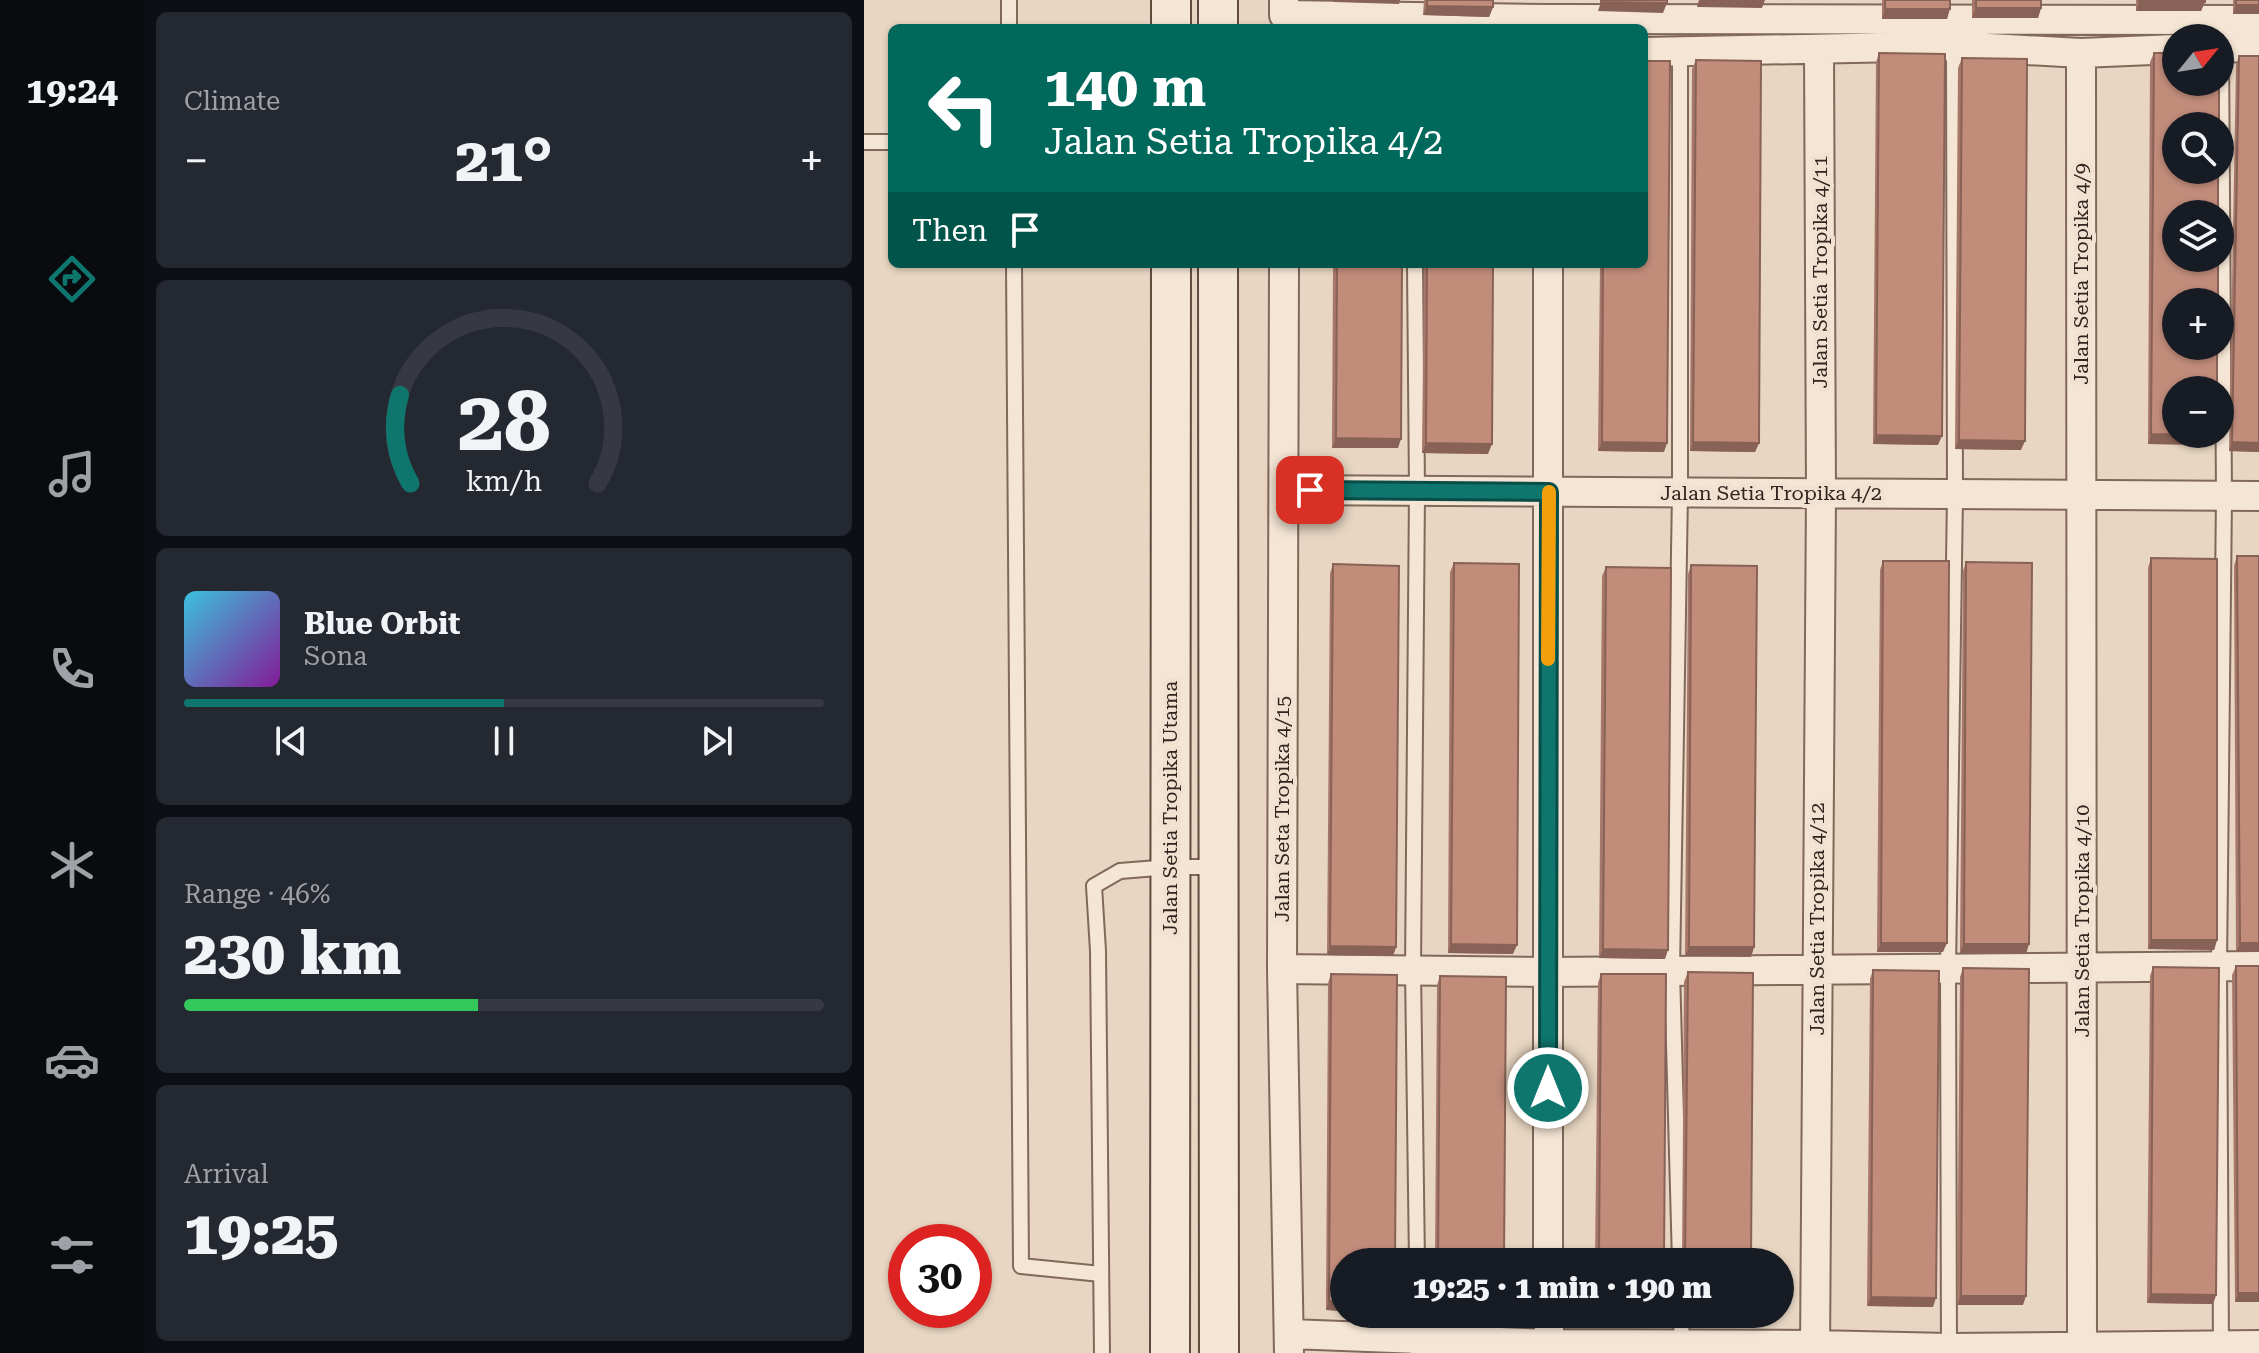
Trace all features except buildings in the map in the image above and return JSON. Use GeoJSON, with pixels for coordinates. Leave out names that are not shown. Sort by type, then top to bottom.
{"type":"FeatureCollection","features":[{"type":"Feature","properties":{"kind":"main road"},"geometry":{"type":"LineString","coordinates":[[1171,0],[1171,24]]}},
{"type":"Feature","properties":{"kind":"main road"},"geometry":{"type":"LineString","coordinates":[[1218,0],[1218,24]]}},
{"type":"Feature","properties":{"kind":"main road","name":"Jalan Setia Tropika Utama"},"geometry":{"type":"LineString","coordinates":[[1170,1353],[1171,268]]}},
{"type":"Feature","properties":{"kind":"main road"},"geometry":{"type":"LineString","coordinates":[[1218,268],[1219,1353]]}},
{"type":"Feature","properties":{"kind":"street"},"geometry":{"type":"LineString","coordinates":[[1284,7],[1819,10],[1954,22],[2081,53],[2162,50]]}},
{"type":"Feature","properties":{"kind":"street"},"geometry":{"type":"LineString","coordinates":[[1648,52],[1819,50],[1954,22],[2081,10],[2174,24]]}},
{"type":"Feature","properties":{"kind":"street"},"geometry":{"type":"LineString","coordinates":[[2234,27],[2259,20]]}},
{"type":"Feature","properties":{"kind":"street"},"geometry":{"type":"LineString","coordinates":[[2234,37],[2259,48]]}},
{"type":"Feature","properties":{"kind":"street","name":"Jalan Setia Tropika 4/11"},"geometry":{"type":"LineString","coordinates":[[1819,50],[1821,494]]}},
{"type":"Feature","properties":{"kind":"street","name":"Jalan Setia Tropika 4/9"},"geometry":{"type":"LineString","coordinates":[[2081,53],[2081,495]]}},
{"type":"Feature","properties":{"kind":"street","name":"Jalan Seta Tropika 4/15"},"geometry":{"type":"LineString","coordinates":[[1284,268],[1282,969],[1290,1343]]}},
{"type":"Feature","properties":{"kind":"street"},"geometry":{"type":"LineString","coordinates":[[1548,268],[1548,1248]]}},
{"type":"Feature","properties":{"kind":"street","name":"Jalan Setia Tropika 4/2"},"geometry":{"type":"LineString","coordinates":[[1284,490],[2259,496]]}},
{"type":"Feature","properties":{"kind":"street","name":"Jalan Setia Tropika 4/12"},"geometry":{"type":"LineString","coordinates":[[1815,1349],[1821,494]]}},
{"type":"Feature","properties":{"kind":"street","name":"Jalan Setia Tropika 4/10"},"geometry":{"type":"LineString","coordinates":[[2081,495],[2082,1350]]}},
{"type":"Feature","properties":{"kind":"street"},"geometry":{"type":"LineString","coordinates":[[1282,969],[1548,972],[2259,966]]}},
{"type":"Feature","properties":{"kind":"street"},"geometry":{"type":"LineString","coordinates":[[1549,1328],[1549,1349]]}},
{"type":"Feature","properties":{"kind":"street"},"geometry":{"type":"LineString","coordinates":[[1290,1343],[1418,1336],[1549,1349],[1949,1351],[2221,1349],[2259,1345]]}},
{"type":"Feature","properties":{"kind":"lane"},"geometry":{"type":"LineString","coordinates":[[1009,0],[1009,24]]}},
{"type":"Feature","properties":{"kind":"lane"},"geometry":{"type":"LineString","coordinates":[[1949,1351],[1948,969],[1955,495],[1954,22]]}},
{"type":"Feature","properties":{"kind":"lane"},"geometry":{"type":"LineString","coordinates":[[1680,52],[1680,493],[1672,971],[1680,1248]]}},
{"type":"Feature","properties":{"kind":"lane"},"geometry":{"type":"LineString","coordinates":[[2221,96],[2224,496],[2219,966],[2221,1349]]}},
{"type":"Feature","properties":{"kind":"lane"},"geometry":{"type":"LineString","coordinates":[[864,142],[888,142]]}},
{"type":"Feature","properties":{"kind":"lane"},"geometry":{"type":"LineString","coordinates":[[1014,268],[1021,1266],[1101,1274]]}},
{"type":"Feature","properties":{"kind":"lane"},"geometry":{"type":"LineString","coordinates":[[1415,268],[1417,491],[1413,970],[1417,1248]]}},
{"type":"Feature","properties":{"kind":"lane"},"geometry":{"type":"LineString","coordinates":[[1102,1353],[1098,951],[1094,886],[1120,871],[1218,867]]}},
{"type":"Feature","properties":{"kind":"lane"},"geometry":{"type":"LineString","coordinates":[[1681,1328],[1682,1349]]}},
{"type":"Feature","properties":{"kind":"slow traffic"},"geometry":{"type":"LineString","coordinates":[[1548,659],[1549,492]]}},
{"type":"Feature","properties":{"kind":"route"},"geometry":{"type":"LineString","coordinates":[[1310,490],[1549,492],[1548,1088]]}}]}
